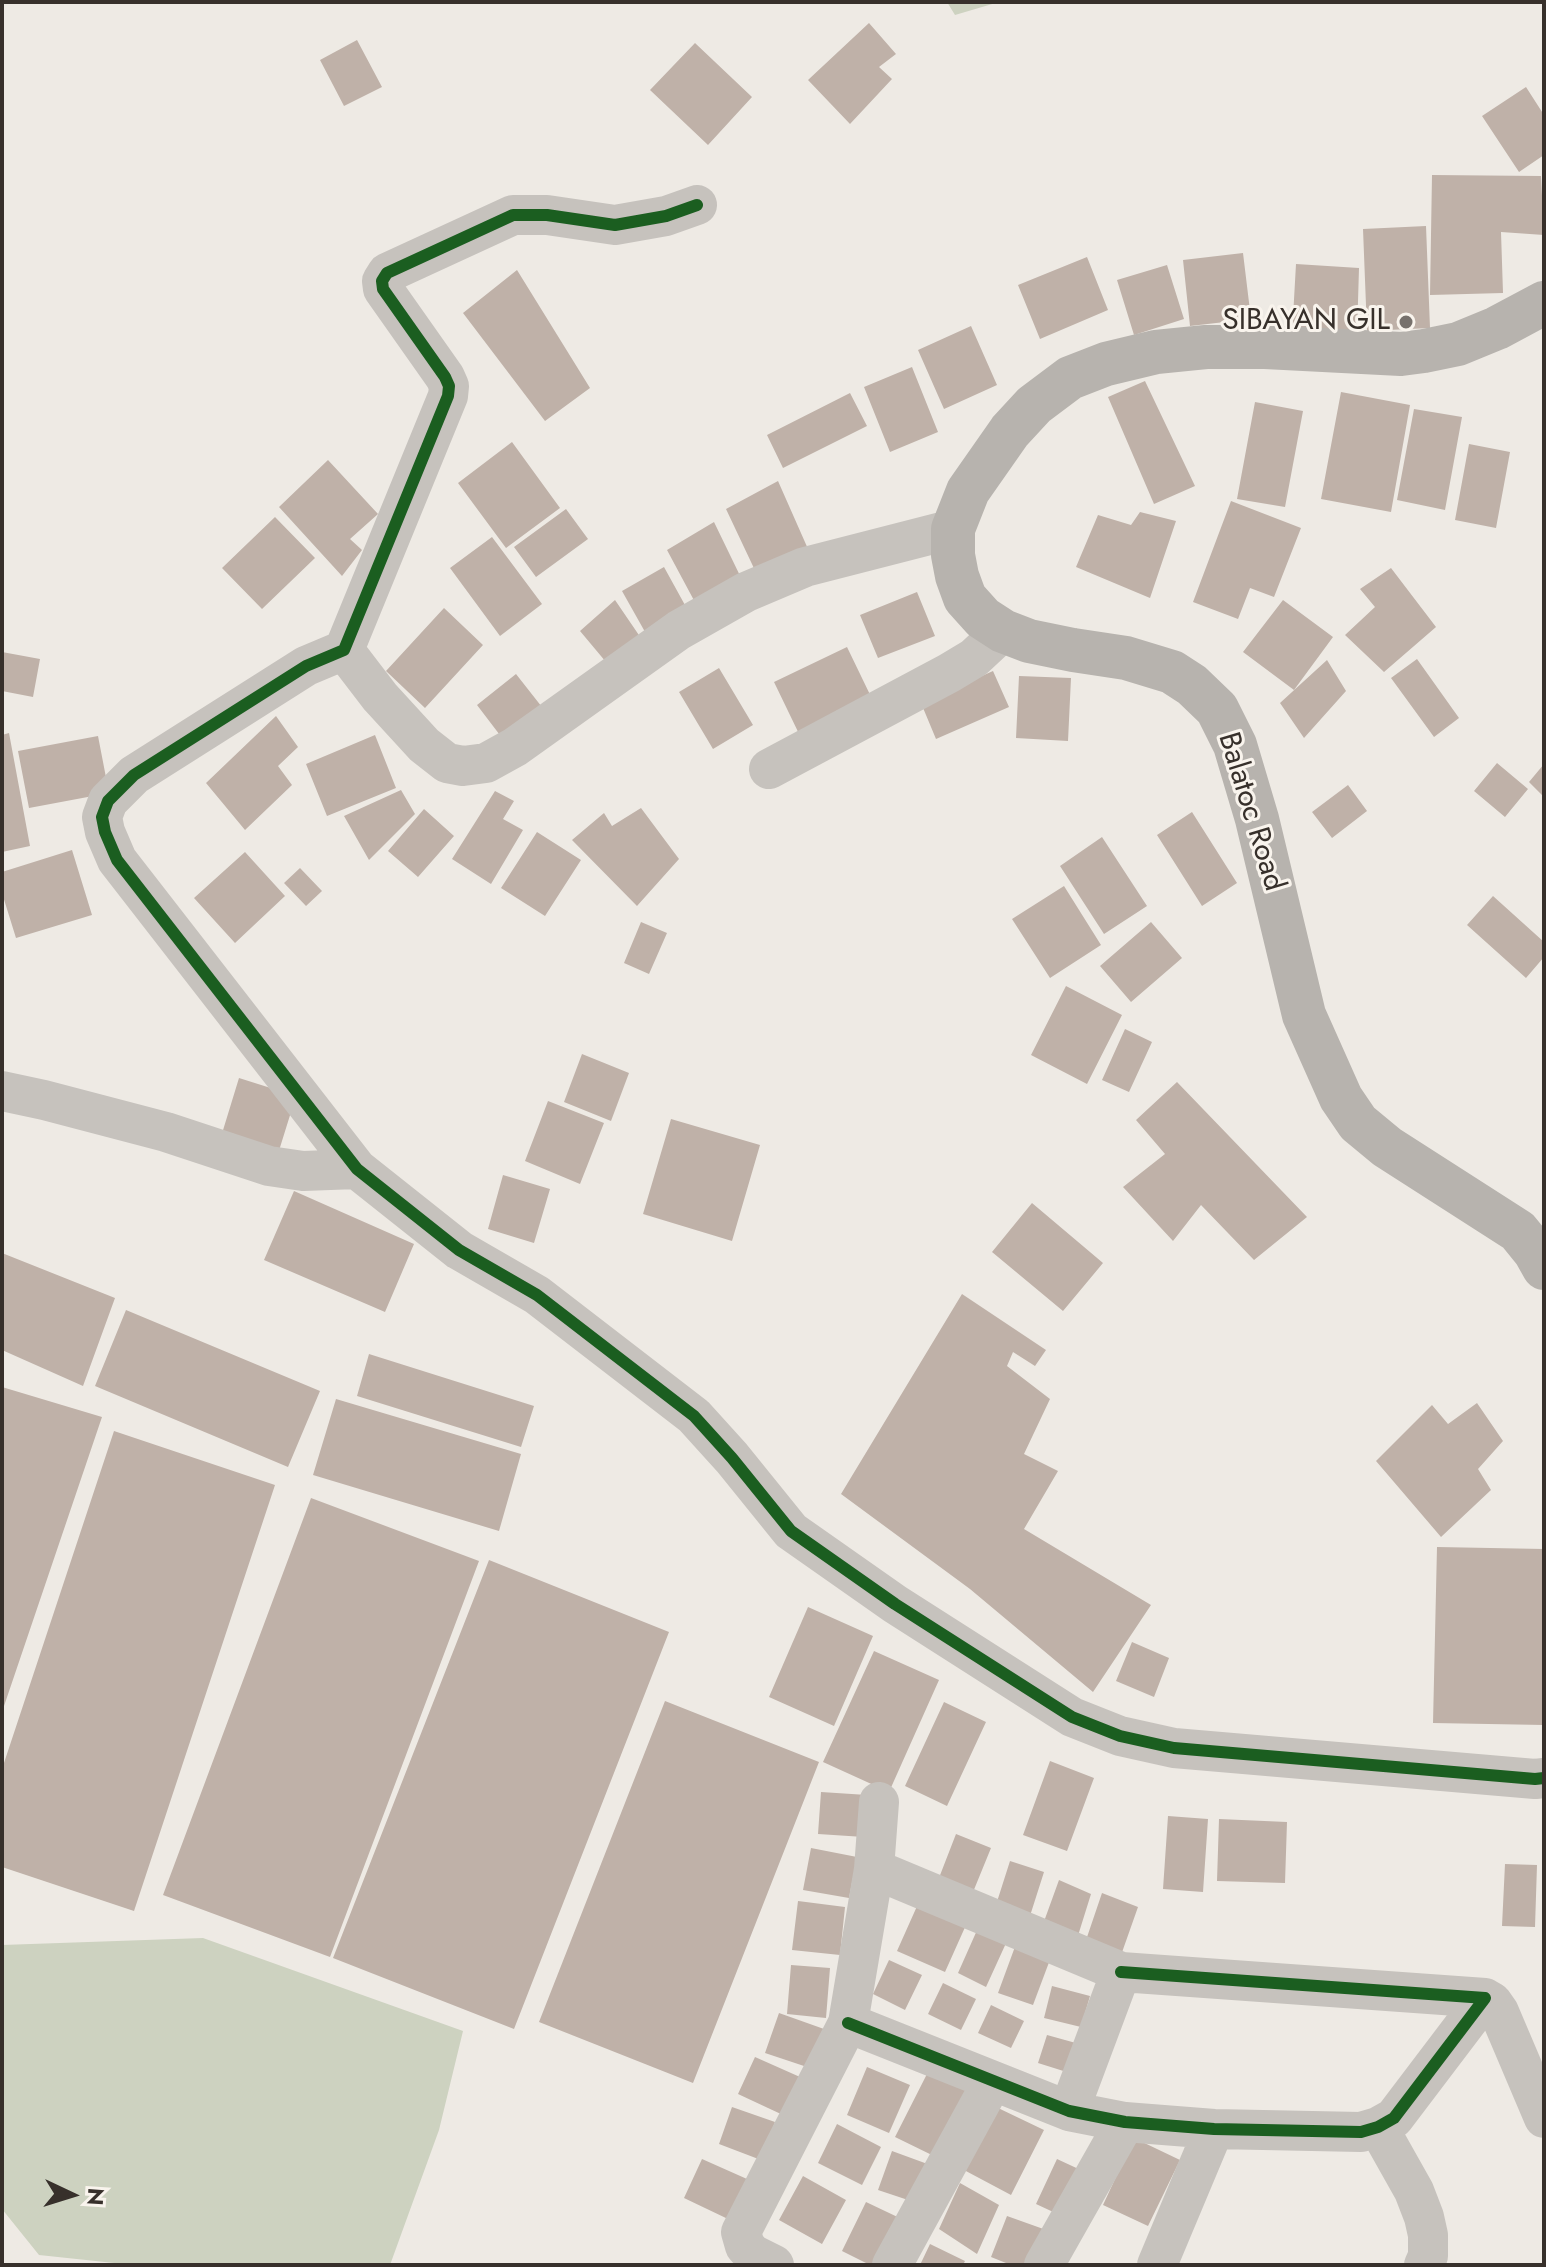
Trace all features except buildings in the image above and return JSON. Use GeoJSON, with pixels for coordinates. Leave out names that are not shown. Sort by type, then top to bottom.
{"type":"FeatureCollection","features":[{"type":"Feature","properties":{"kind":"main road","name":"Balatoc Road"},"geometry":{"type":"LineString","coordinates":[[1544,303],[1458,344],[1424,351],[1401,354],[1206,347],[1156,352],[1106,364],[1070,378],[1034,405],[1010,431],[968,491],[953,529],[957,576],[965,598],[983,618],[1003,631],[1029,641],[1126,658],[1172,672],[1192,685],[1217,709],[1235,745],[1252,804],[1304,1015],[1341,1098],[1358,1123],[1387,1147],[1518,1231],[1544,1268]]}},
{"type":"Feature","properties":{"kind":"street"},"geometry":{"type":"LineString","coordinates":[[697,205],[666,216],[615,225],[547,215],[513,215],[387,273],[382,281],[383,289],[445,377],[449,386],[448,396],[344,650],[306,666],[134,775],[108,801],[102,817],[117,860],[357,1169],[459,1250],[537,1295],[694,1416],[791,1531],[895,1604],[1072,1717],[1120,1736],[1174,1748],[1544,1778]]}},
{"type":"Feature","properties":{"kind":"street"},"geometry":{"type":"LineString","coordinates":[[344,650],[380,697],[424,745],[447,763],[463,766],[486,763],[515,747],[679,630],[746,592],[805,567],[953,529]]}},
{"type":"Feature","properties":{"kind":"street"},"geometry":{"type":"LineString","coordinates":[[769,769],[949,673],[974,658],[1003,631]]}},
{"type":"Feature","properties":{"kind":"street"},"geometry":{"type":"LineString","coordinates":[[2,1091],[166,1132],[269,1166],[303,1171],[357,1169]]}},
{"type":"Feature","properties":{"kind":"street"},"geometry":{"type":"LineString","coordinates":[[774,2265],[752,2254],[745,2246],[741,2232],[848,2023],[874,1869],[879,1802]]}},
{"type":"Feature","properties":{"kind":"street"},"geometry":{"type":"LineString","coordinates":[[874,1869],[1121,1972],[1485,1998],[1499,2012],[1544,2118]]}},
{"type":"Feature","properties":{"kind":"street"},"geometry":{"type":"LineString","coordinates":[[1069,2111],[1121,1972]]}},
{"type":"Feature","properties":{"kind":"street"},"geometry":{"type":"LineString","coordinates":[[848,2023],[1069,2111],[1125,2122],[1214,2129],[1361,2132],[1394,2118],[1485,1998]]}},
{"type":"Feature","properties":{"kind":"street"},"geometry":{"type":"LineString","coordinates":[[892,2265],[992,2082]]}},
{"type":"Feature","properties":{"kind":"street"},"geometry":{"type":"LineString","coordinates":[[1044,2265],[1125,2122]]}},
{"type":"Feature","properties":{"kind":"street"},"geometry":{"type":"LineString","coordinates":[[1378,2127],[1414,2191],[1424,2217],[1428,2235],[1428,2256],[1424,2265]]}},
{"type":"Feature","properties":{"kind":"street"},"geometry":{"type":"LineString","coordinates":[[1157,2265],[1214,2129]]}},
{"type":"Feature","properties":{"kind":"green space"},"geometry":{"type":"Polygon","coordinates":[[[947,2],[999,2],[955,15],[947,2]]]}},
{"type":"Feature","properties":{"kind":"green space"},"geometry":{"type":"Polygon","coordinates":[[[203,1938],[463,2031],[439,2130],[390,2265],[133,2265],[39,2255],[2,2209],[2,1945],[203,1938]]]}},
{"type":"Feature","properties":{"kind":"cycle path"},"geometry":{"type":"LineString","coordinates":[[697,205],[666,216],[615,225],[547,215],[513,215],[387,273],[382,281],[383,289],[445,377],[449,386],[448,396],[344,650],[306,666],[134,775],[108,801],[102,817],[117,860],[357,1169],[459,1250],[537,1295],[694,1416],[791,1531],[895,1604],[1072,1717],[1120,1736],[1174,1748],[1544,1778]]}},
{"type":"Feature","properties":{"kind":"cycle path"},"geometry":{"type":"LineString","coordinates":[[848,2023],[1069,2111],[1125,2122],[1214,2129],[1361,2132],[1394,2118],[1485,1998],[1121,1972]]}},
{"type":"Feature","properties":{"kind":"place","name":"SIBAYAN GIL"},"geometry":{"type":"Point","coordinates":[1406,322]}}]}
